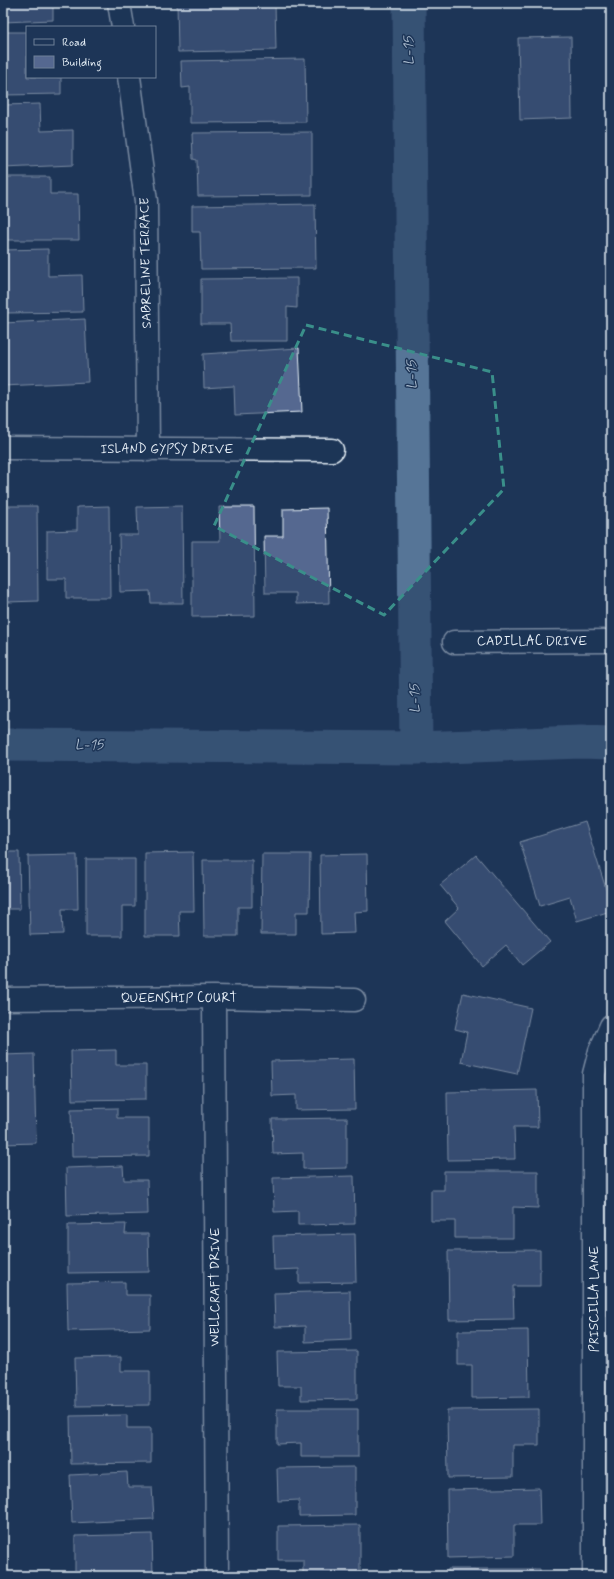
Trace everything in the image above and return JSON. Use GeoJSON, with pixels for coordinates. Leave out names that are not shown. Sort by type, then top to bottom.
{"type":"FeatureCollection","features":[{"type":"Feature","properties":{"kind":"street"},"geometry":{"type":"LineString","coordinates":[[119,3],[122,26]]}},
{"type":"Feature","properties":{"kind":"street","name":"SABRELINE TERRACE"},"geometry":{"type":"LineString","coordinates":[[129,78],[146,201],[148,450]]}},
{"type":"Feature","properties":{"kind":"street","name":"ISLAND GYPSY DRIVE"},"geometry":{"type":"LineString","coordinates":[[3,448],[332,450]]}},
{"type":"Feature","properties":{"kind":"street","name":"CADILLAC DRIVE"},"geometry":{"type":"LineString","coordinates":[[454,642],[611,641]]}},
{"type":"Feature","properties":{"kind":"street","name":"QUEENSHIP COURT"},"geometry":{"type":"LineString","coordinates":[[3,999],[214,997],[354,1000]]}},
{"type":"Feature","properties":{"kind":"street","name":"WELLCRAFT DRIVE"},"geometry":{"type":"LineString","coordinates":[[214,997],[217,1576]]}},
{"type":"Feature","properties":{"kind":"street","name":"PRISCILLA LANE"},"geometry":{"type":"LineString","coordinates":[[594,1576],[594,1074],[600,1051],[611,1026]]}},
{"type":"Feature","properties":{"kind":"highlighted area"},"geometry":{"type":"Polygon","coordinates":[[[306,325],[492,372],[504,489],[384,615],[214,526],[306,325]]]}},
{"type":"Feature","properties":{"kind":"building"},"geometry":{"type":"Polygon","coordinates":[[[3,3],[53,3],[53,20],[3,22],[3,3]]]}},
{"type":"Feature","properties":{"kind":"building"},"geometry":{"type":"Polygon","coordinates":[[[177,3],[275,3],[276,50],[178,52],[177,3]]]}},
{"type":"Feature","properties":{"kind":"building"},"geometry":{"type":"Polygon","coordinates":[[[3,32],[26,32],[26,78],[61,78],[61,94],[3,95],[3,32]]]}},
{"type":"Feature","properties":{"kind":"building"},"geometry":{"type":"Polygon","coordinates":[[[571,37],[572,118],[520,120],[518,38],[571,37]]]}},
{"type":"Feature","properties":{"kind":"building"},"geometry":{"type":"Polygon","coordinates":[[[305,59],[306,122],[190,123],[190,87],[182,88],[181,61],[305,59]]]}},
{"type":"Feature","properties":{"kind":"building"},"geometry":{"type":"Polygon","coordinates":[[[40,104],[41,131],[73,130],[73,165],[3,168],[3,105],[40,104]]]}},
{"type":"Feature","properties":{"kind":"building"},"geometry":{"type":"Polygon","coordinates":[[[312,132],[312,195],[198,196],[197,160],[193,159],[192,133],[312,132]]]}},
{"type":"Feature","properties":{"kind":"building"},"geometry":{"type":"Polygon","coordinates":[[[3,177],[50,177],[50,194],[78,194],[79,240],[3,240],[3,177]]]}},
{"type":"Feature","properties":{"kind":"building"},"geometry":{"type":"Polygon","coordinates":[[[315,204],[316,268],[201,269],[200,232],[192,232],[192,206],[315,204]]]}},
{"type":"Feature","properties":{"kind":"building"},"geometry":{"type":"Polygon","coordinates":[[[48,249],[48,276],[82,275],[83,312],[3,313],[3,250],[48,249]]]}},
{"type":"Feature","properties":{"kind":"building"},"geometry":{"type":"Polygon","coordinates":[[[297,278],[297,308],[287,307],[287,341],[231,341],[230,324],[201,324],[201,279],[297,278]]]}},
{"type":"Feature","properties":{"kind":"building"},"geometry":{"type":"Polygon","coordinates":[[[85,319],[88,382],[3,386],[3,323],[85,319]]]}},
{"type":"Feature","properties":{"kind":"building"},"geometry":{"type":"Polygon","coordinates":[[[299,348],[302,412],[235,415],[234,386],[204,388],[203,354],[299,348]]]}},
{"type":"Feature","properties":{"kind":"building"},"geometry":{"type":"Polygon","coordinates":[[[3,506],[37,506],[38,601],[7,602],[8,591],[3,591],[3,506]]]}},
{"type":"Feature","properties":{"kind":"building"},"geometry":{"type":"Polygon","coordinates":[[[109,506],[110,598],[66,598],[66,579],[47,579],[47,531],[77,530],[77,507],[109,506]]]}},
{"type":"Feature","properties":{"kind":"building"},"geometry":{"type":"Polygon","coordinates":[[[182,506],[183,603],[151,603],[150,591],[120,592],[119,535],[138,535],[137,507],[182,506]]]}},
{"type":"Feature","properties":{"kind":"building"},"geometry":{"type":"Polygon","coordinates":[[[219,507],[254,507],[255,616],[192,617],[192,541],[220,541],[219,507]]]}},
{"type":"Feature","properties":{"kind":"building"},"geometry":{"type":"Polygon","coordinates":[[[327,508],[329,603],[296,604],[296,593],[265,593],[264,536],[283,536],[283,509],[327,508]]]}},
{"type":"Feature","properties":{"kind":"building"},"geometry":{"type":"Polygon","coordinates":[[[585,822],[611,905],[611,911],[577,921],[570,897],[540,906],[520,842],[585,822]]]}},
{"type":"Feature","properties":{"kind":"building"},"geometry":{"type":"Polygon","coordinates":[[[3,852],[19,852],[20,909],[5,909],[5,933],[3,933],[3,852]]]}},
{"type":"Feature","properties":{"kind":"building"},"geometry":{"type":"Polygon","coordinates":[[[193,852],[194,911],[179,911],[180,936],[145,936],[145,853],[193,852]]]}},
{"type":"Feature","properties":{"kind":"building"},"geometry":{"type":"Polygon","coordinates":[[[262,854],[310,854],[309,912],[296,912],[296,934],[261,934],[262,854]]]}},
{"type":"Feature","properties":{"kind":"building"},"geometry":{"type":"Polygon","coordinates":[[[367,854],[368,911],[354,912],[355,933],[321,934],[320,855],[367,854]]]}},
{"type":"Feature","properties":{"kind":"building"},"geometry":{"type":"Polygon","coordinates":[[[77,855],[78,909],[62,909],[63,934],[30,935],[28,856],[77,855]]]}},
{"type":"Feature","properties":{"kind":"building"},"geometry":{"type":"Polygon","coordinates":[[[476,855],[550,942],[522,965],[506,945],[482,966],[445,921],[459,908],[440,885],[476,855]]]}},
{"type":"Feature","properties":{"kind":"building"},"geometry":{"type":"Polygon","coordinates":[[[86,859],[135,859],[135,906],[122,906],[122,936],[86,936],[86,859]]]}},
{"type":"Feature","properties":{"kind":"building"},"geometry":{"type":"Polygon","coordinates":[[[203,860],[252,860],[252,907],[238,907],[238,936],[204,936],[203,860]]]}},
{"type":"Feature","properties":{"kind":"building"},"geometry":{"type":"Polygon","coordinates":[[[463,993],[531,1008],[517,1074],[461,1062],[467,1032],[455,1029],[463,993]]]}},
{"type":"Feature","properties":{"kind":"building"},"geometry":{"type":"Polygon","coordinates":[[[116,1050],[116,1065],[146,1065],[146,1099],[72,1100],[71,1051],[116,1050]]]}},
{"type":"Feature","properties":{"kind":"building"},"geometry":{"type":"Polygon","coordinates":[[[34,1054],[36,1143],[3,1144],[3,1055],[34,1054]]]}},
{"type":"Feature","properties":{"kind":"building"},"geometry":{"type":"Polygon","coordinates":[[[354,1059],[355,1109],[296,1110],[296,1095],[272,1096],[271,1061],[354,1059]]]}},
{"type":"Feature","properties":{"kind":"building"},"geometry":{"type":"Polygon","coordinates":[[[537,1090],[538,1127],[514,1127],[515,1159],[448,1160],[447,1092],[537,1090]]]}},
{"type":"Feature","properties":{"kind":"building"},"geometry":{"type":"Polygon","coordinates":[[[117,1108],[117,1118],[149,1118],[149,1156],[72,1157],[71,1109],[117,1108]]]}},
{"type":"Feature","properties":{"kind":"building"},"geometry":{"type":"Polygon","coordinates":[[[347,1118],[347,1168],[303,1169],[303,1153],[273,1154],[272,1119],[347,1118]]]}},
{"type":"Feature","properties":{"kind":"building"},"geometry":{"type":"Polygon","coordinates":[[[123,1166],[124,1180],[147,1180],[148,1214],[67,1216],[66,1168],[123,1166]]]}},
{"type":"Feature","properties":{"kind":"building"},"geometry":{"type":"Polygon","coordinates":[[[444,1171],[538,1171],[538,1208],[513,1207],[513,1238],[455,1238],[455,1221],[431,1221],[431,1190],[444,1190],[444,1171]]]}},
{"type":"Feature","properties":{"kind":"building"},"geometry":{"type":"Polygon","coordinates":[[[354,1176],[355,1224],[298,1225],[298,1211],[274,1212],[273,1178],[354,1176]]]}},
{"type":"Feature","properties":{"kind":"building"},"geometry":{"type":"Polygon","coordinates":[[[126,1224],[125,1234],[148,1234],[149,1272],[68,1273],[68,1225],[126,1224]]]}},
{"type":"Feature","properties":{"kind":"building"},"geometry":{"type":"Polygon","coordinates":[[[355,1234],[356,1282],[299,1283],[299,1269],[274,1270],[273,1236],[355,1234]]]}},
{"type":"Feature","properties":{"kind":"building"},"geometry":{"type":"Polygon","coordinates":[[[540,1250],[540,1286],[513,1286],[514,1319],[449,1320],[448,1251],[540,1250]]]}},
{"type":"Feature","properties":{"kind":"building"},"geometry":{"type":"Polygon","coordinates":[[[125,1282],[125,1295],[150,1295],[150,1329],[68,1331],[67,1283],[125,1282]]]}},
{"type":"Feature","properties":{"kind":"building"},"geometry":{"type":"Polygon","coordinates":[[[350,1291],[351,1340],[305,1342],[305,1326],[275,1327],[274,1293],[350,1291]]]}},
{"type":"Feature","properties":{"kind":"building"},"geometry":{"type":"Polygon","coordinates":[[[528,1330],[529,1397],[472,1398],[472,1365],[458,1365],[458,1331],[528,1330]]]}},
{"type":"Feature","properties":{"kind":"building"},"geometry":{"type":"Polygon","coordinates":[[[357,1351],[357,1399],[301,1400],[301,1386],[278,1386],[277,1352],[357,1351]]]}},
{"type":"Feature","properties":{"kind":"building"},"geometry":{"type":"Polygon","coordinates":[[[121,1357],[121,1371],[150,1371],[150,1405],[76,1406],[75,1358],[121,1357]]]}},
{"type":"Feature","properties":{"kind":"building"},"geometry":{"type":"Polygon","coordinates":[[[277,1409],[358,1409],[358,1457],[301,1457],[301,1443],[277,1444],[277,1409]]]}},
{"type":"Feature","properties":{"kind":"building"},"geometry":{"type":"Polygon","coordinates":[[[539,1409],[539,1445],[513,1445],[513,1477],[448,1478],[447,1410],[539,1409]]]}},
{"type":"Feature","properties":{"kind":"building"},"geometry":{"type":"Polygon","coordinates":[[[127,1415],[127,1428],[151,1428],[151,1463],[71,1464],[70,1416],[127,1415]]]}},
{"type":"Feature","properties":{"kind":"building"},"geometry":{"type":"Polygon","coordinates":[[[355,1467],[355,1515],[299,1516],[299,1500],[278,1501],[277,1468],[355,1467]]]}},
{"type":"Feature","properties":{"kind":"building"},"geometry":{"type":"Polygon","coordinates":[[[127,1472],[128,1487],[152,1487],[154,1519],[72,1523],[70,1475],[127,1472]]]}},
{"type":"Feature","properties":{"kind":"building"},"geometry":{"type":"Polygon","coordinates":[[[539,1488],[540,1525],[514,1525],[514,1556],[448,1558],[447,1490],[539,1488]]]}},
{"type":"Feature","properties":{"kind":"building"},"geometry":{"type":"Polygon","coordinates":[[[360,1525],[360,1573],[303,1574],[303,1560],[278,1560],[278,1526],[360,1525]]]}},
{"type":"Feature","properties":{"kind":"building"},"geometry":{"type":"Polygon","coordinates":[[[152,1534],[153,1576],[75,1576],[75,1536],[152,1534]]]}},
{"type":"Feature","properties":{"kind":"building"},"geometry":{"type":"Polygon","coordinates":[[[448,1569],[540,1569],[540,1576],[448,1576],[448,1569]]]}},
{"type":"Feature","properties":{"kind":"waterway","name":"L-15"},"geometry":{"type":"LineString","coordinates":[[409,3],[416,748]]}},
{"type":"Feature","properties":{"kind":"waterway","name":"L-15"},"geometry":{"type":"LineString","coordinates":[[3,745],[416,748],[581,742],[611,743]]}}]}
